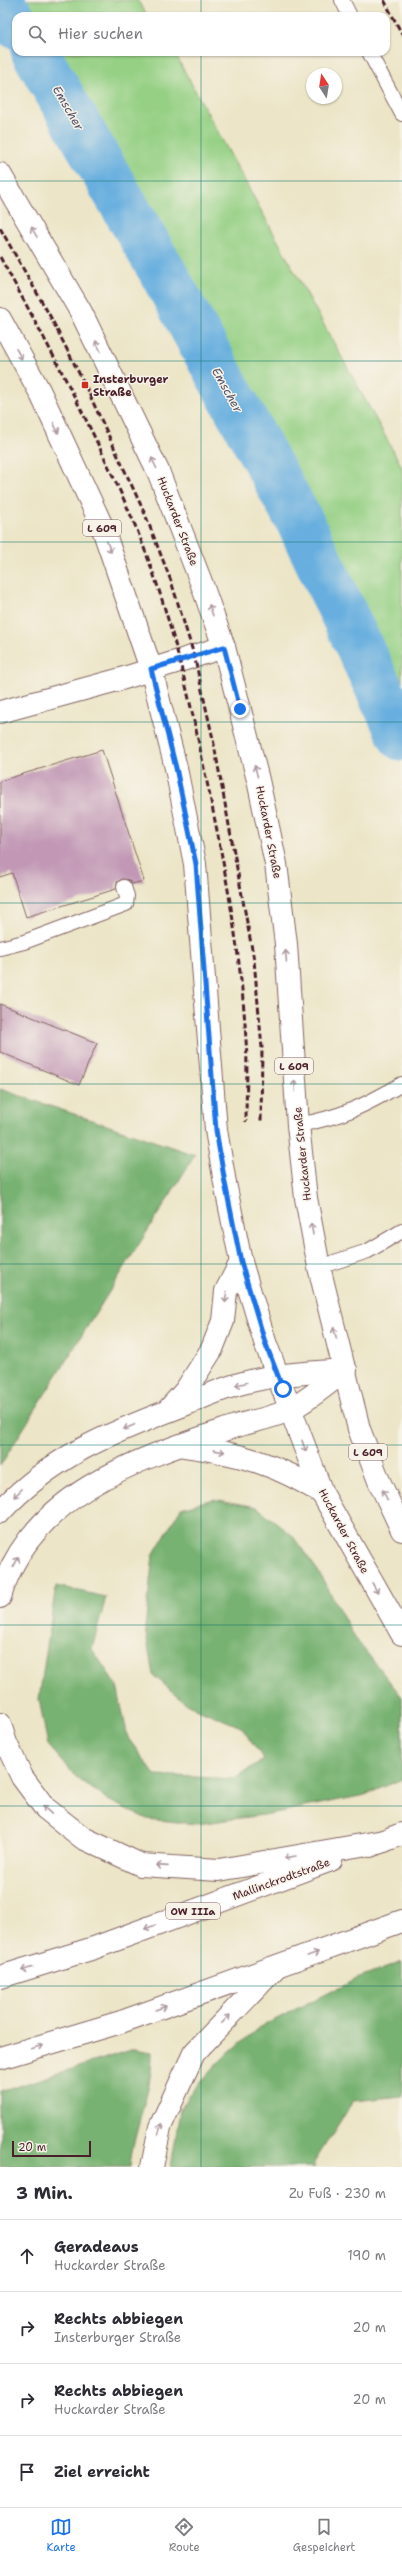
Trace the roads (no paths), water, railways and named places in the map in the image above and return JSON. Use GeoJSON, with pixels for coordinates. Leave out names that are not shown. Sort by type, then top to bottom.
{"type":"FeatureCollection","features":[{"type":"Feature","properties":{"kind":"main road","name":"Huckarder Straße"},"geometry":{"type":"LineString","coordinates":[[0,174],[81,312],[158,471],[202,582],[224,647],[258,780],[276,864],[286,944],[298,1125],[306,1198],[318,1267],[346,1370],[359,1429],[378,1480],[402,1530]]}},
{"type":"Feature","properties":{"kind":"main road","name":"Huckarder Straße"},"geometry":{"type":"LineString","coordinates":[[0,319],[40,392],[102,526],[151,669],[176,768],[196,864],[216,1130],[241,1262],[265,1342],[322,1493],[402,1634]]}},
{"type":"Feature","properties":{"kind":"main road"},"geometry":{"type":"LineString","coordinates":[[0,712],[224,647]]}},
{"type":"Feature","properties":{"kind":"main road"},"geometry":{"type":"LineString","coordinates":[[165,1412],[186,1390],[212,1349],[223,1321],[226,1291],[241,1262]]}},
{"type":"Feature","properties":{"kind":"main road"},"geometry":{"type":"LineString","coordinates":[[0,1512],[20,1490],[42,1472],[89,1444],[165,1412],[239,1384],[279,1376],[346,1370]]}},
{"type":"Feature","properties":{"kind":"main road"},"geometry":{"type":"LineString","coordinates":[[0,1597],[17,1560],[34,1534],[54,1512],[85,1488],[116,1471],[180,1445],[290,1409],[346,1370]]}},
{"type":"Feature","properties":{"kind":"main road"},"geometry":{"type":"LineString","coordinates":[[180,1445],[227,1452],[264,1462],[298,1478],[322,1493]]}},
{"type":"Feature","properties":{"kind":"main road"},"geometry":{"type":"LineString","coordinates":[[0,1724],[6,1743],[22,1777],[45,1808],[83,1838],[141,1864],[219,1870],[393,1837]]}},
{"type":"Feature","properties":{"kind":"main road","name":"Mallinckrodtstraße"},"geometry":{"type":"LineString","coordinates":[[0,1977],[94,1948],[393,1837]]}},
{"type":"Feature","properties":{"kind":"main road"},"geometry":{"type":"LineString","coordinates":[[0,2058],[121,2022],[276,1968],[402,1921]]}},
{"type":"Feature","properties":{"kind":"main road"},"geometry":{"type":"LineString","coordinates":[[152,2167],[160,2128],[194,2053],[276,1968]]}},
{"type":"Feature","properties":{"kind":"lane"},"geometry":{"type":"LineString","coordinates":[[342,0],[348,12]]}},
{"type":"Feature","properties":{"kind":"lane"},"geometry":{"type":"LineString","coordinates":[[371,56],[402,114]]}},
{"type":"Feature","properties":{"kind":"lane"},"geometry":{"type":"LineString","coordinates":[[0,948],[24,942],[126,904],[127,896],[124,887]]}},
{"type":"Feature","properties":{"kind":"lane"},"geometry":{"type":"LineString","coordinates":[[298,1125],[326,1120],[359,1109],[402,1084]]}},
{"type":"Feature","properties":{"kind":"lane"},"geometry":{"type":"LineString","coordinates":[[318,1267],[368,1251],[402,1230]]}},
{"type":"Feature","properties":{"kind":"waterway","name":"Emscher"},"geometry":{"type":"LineString","coordinates":[[0,3],[12,20]]}},
{"type":"Feature","properties":{"kind":"waterway","name":"Emscher"},"geometry":{"type":"LineString","coordinates":[[37,56],[161,269],[300,522],[402,737]]}},
{"type":"Feature","properties":{"kind":"railway"},"geometry":{"type":"LineString","coordinates":[[384,0],[402,34]]}},
{"type":"Feature","properties":{"kind":"railway"},"geometry":{"type":"LineString","coordinates":[[0,228],[50,316],[85,385],[145,514],[171,581],[194,655],[213,739],[254,960],[262,1048],[261,1122]]}},
{"type":"Feature","properties":{"kind":"railway"},"geometry":{"type":"LineString","coordinates":[[0,257],[69,386],[102,452],[132,518],[155,579],[183,673],[211,802],[236,937],[244,1006],[246,1040],[246,1122]]}},
{"type":"Feature","properties":{"kind":"place","name":"Insterburger Straße"},"geometry":{"type":"Point","coordinates":[85,385]}}]}
